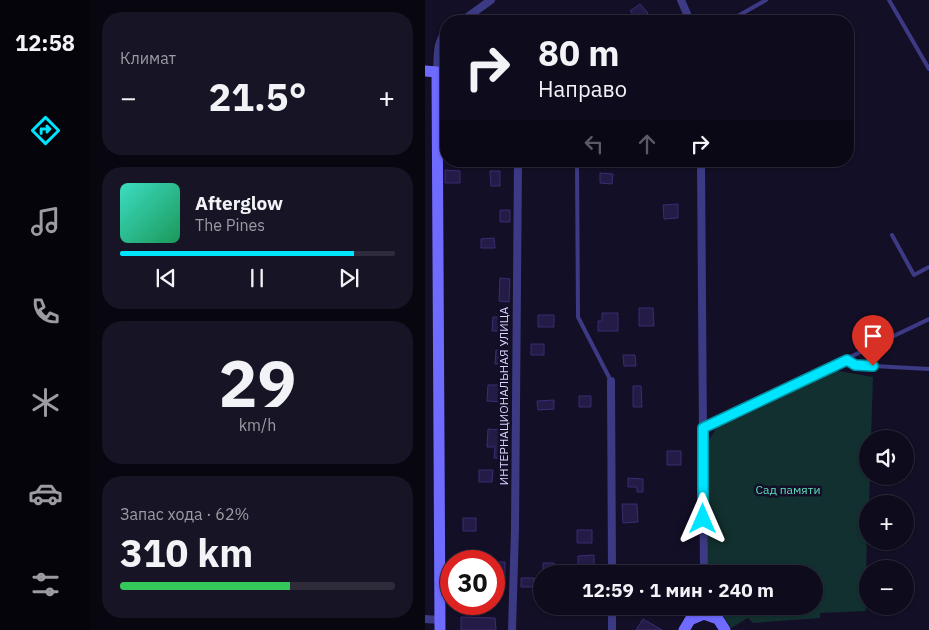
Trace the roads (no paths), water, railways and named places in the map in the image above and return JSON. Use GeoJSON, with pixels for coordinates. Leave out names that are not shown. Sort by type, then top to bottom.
{"type":"FeatureCollection","features":[{"type":"Feature","properties":{"kind":"street"},"geometry":{"type":"LineString","coordinates":[[470,15],[491,0]]}},
{"type":"Feature","properties":{"kind":"street"},"geometry":{"type":"LineString","coordinates":[[681,0],[687,15]]}},
{"type":"Feature","properties":{"kind":"street"},"geometry":{"type":"LineString","coordinates":[[425,620],[440,625],[436,71],[440,43]]}},
{"type":"Feature","properties":{"kind":"street","name":"ИНТЕРНАЦИОНАЛЬНАЯ УЛИЦА"},"geometry":{"type":"LineString","coordinates":[[513,630],[518,167]]}},
{"type":"Feature","properties":{"kind":"street"},"geometry":{"type":"LineString","coordinates":[[701,167],[704,565]]}},
{"type":"Feature","properties":{"kind":"street"},"geometry":{"type":"LineString","coordinates":[[611,381],[612,565]]}},
{"type":"Feature","properties":{"kind":"street"},"geometry":{"type":"LineString","coordinates":[[684,628],[694,617],[704,614],[713,616],[724,628]]}},
{"type":"Feature","properties":{"kind":"street"},"geometry":{"type":"LineString","coordinates":[[612,615],[612,630]]}},
{"type":"Feature","properties":{"kind":"street"},"geometry":{"type":"LineString","coordinates":[[684,628],[690,615]]}},
{"type":"Feature","properties":{"kind":"street"},"geometry":{"type":"LineString","coordinates":[[717,615],[724,628]]}},
{"type":"Feature","properties":{"kind":"lane"},"geometry":{"type":"LineString","coordinates":[[740,15],[766,0]]}},
{"type":"Feature","properties":{"kind":"lane"},"geometry":{"type":"LineString","coordinates":[[889,0],[929,69]]}},
{"type":"Feature","properties":{"kind":"lane"},"geometry":{"type":"LineString","coordinates":[[577,167],[578,317],[611,381]]}},
{"type":"Feature","properties":{"kind":"lane"},"geometry":{"type":"LineString","coordinates":[[892,235],[914,275],[929,267]]}},
{"type":"Feature","properties":{"kind":"lane"},"geometry":{"type":"LineString","coordinates":[[703,428],[929,319]]}},
{"type":"Feature","properties":{"kind":"lane"},"geometry":{"type":"LineString","coordinates":[[847,360],[855,365],[929,369]]}},
{"type":"Feature","properties":{"kind":"park label","name":"Сад памяти"},"geometry":{"type":"Point","coordinates":[788,489]}}]}
